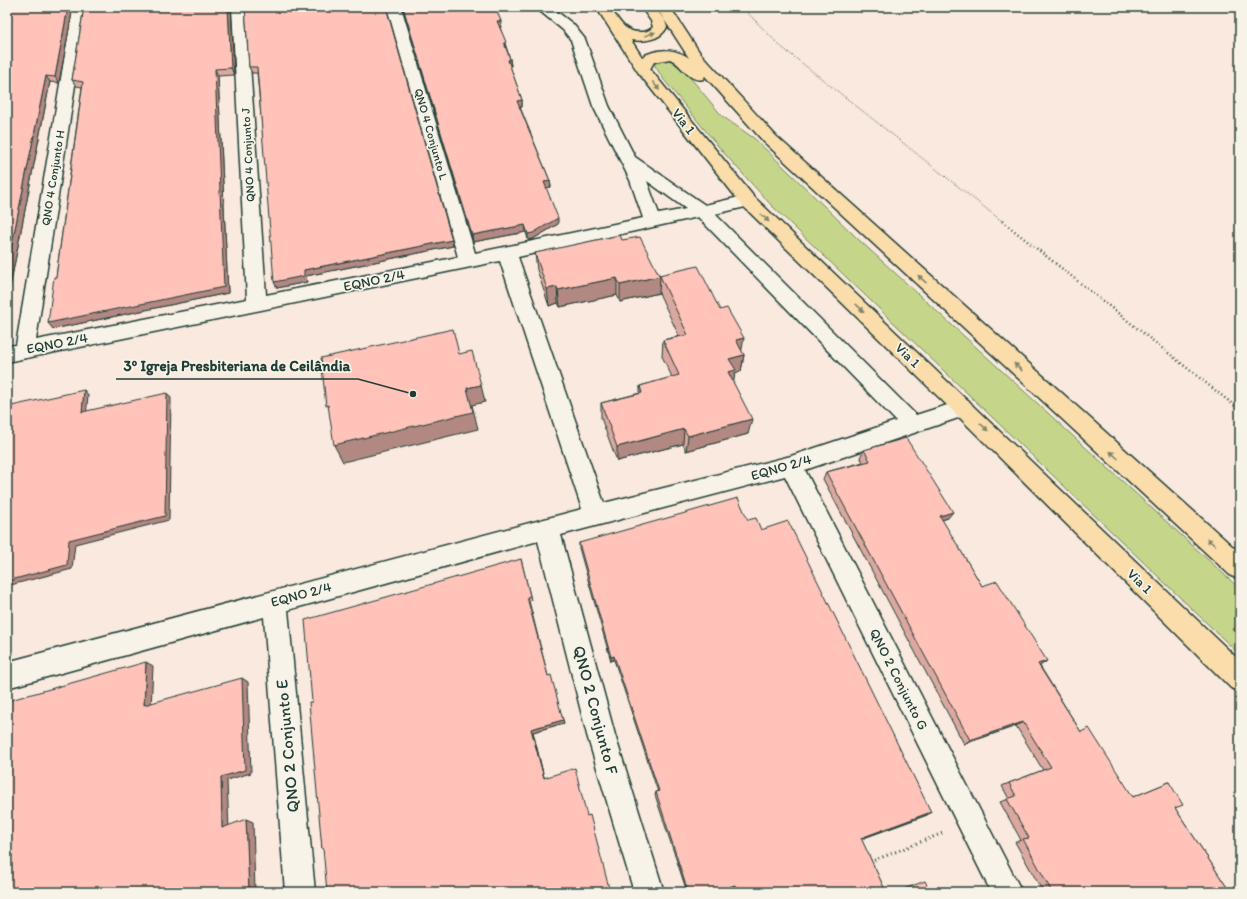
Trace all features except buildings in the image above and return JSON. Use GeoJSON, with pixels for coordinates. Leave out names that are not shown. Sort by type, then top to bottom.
{"type":"FeatureCollection","features":[{"type":"Feature","properties":{"kind":"main road","name":"Via 1"},"geometry":{"type":"LineString","coordinates":[[603,7],[643,69],[748,201],[964,408],[1240,679]]}},
{"type":"Feature","properties":{"kind":"main road"},"geometry":{"type":"LineString","coordinates":[[616,28],[632,36],[648,36],[656,32],[659,27],[659,23],[648,7]]}},
{"type":"Feature","properties":{"kind":"main road"},"geometry":{"type":"LineString","coordinates":[[663,7],[695,56],[770,139],[1240,568]]}},
{"type":"Feature","properties":{"kind":"main road"},"geometry":{"type":"LineString","coordinates":[[643,69],[648,59],[654,56],[674,55],[684,59],[728,113],[770,139]]}},
{"type":"Feature","properties":{"kind":"street","name":"QNO 4 Conjunto H"},"geometry":{"type":"LineString","coordinates":[[16,352],[80,7]]}},
{"type":"Feature","properties":{"kind":"street","name":"QNO 4 Conjunto J"},"geometry":{"type":"LineString","coordinates":[[239,7],[257,304]]}},
{"type":"Feature","properties":{"kind":"street","name":"QNO 4 Conjunto L"},"geometry":{"type":"LineString","coordinates":[[394,7],[468,260]]}},
{"type":"Feature","properties":{"kind":"street"},"geometry":{"type":"LineString","coordinates":[[542,7],[568,27],[578,39],[601,106],[638,180],[653,221]]}},
{"type":"Feature","properties":{"kind":"street"},"geometry":{"type":"LineString","coordinates":[[629,161],[702,211],[912,424]]}},
{"type":"Feature","properties":{"kind":"street","name":"EQNO 2/4"},"geometry":{"type":"LineString","coordinates":[[16,352],[468,260],[506,254],[748,201]]}},
{"type":"Feature","properties":{"kind":"street"},"geometry":{"type":"LineString","coordinates":[[506,254],[596,515]]}},
{"type":"Feature","properties":{"kind":"street","name":"EQNO 2/4"},"geometry":{"type":"LineString","coordinates":[[7,675],[547,528],[791,465],[964,408]]}},
{"type":"Feature","properties":{"kind":"street","name":"QNO 2 Conjunto G"},"geometry":{"type":"LineString","coordinates":[[791,465],[1006,892]]}},
{"type":"Feature","properties":{"kind":"street","name":"QNO 2 Conjunto F"},"geometry":{"type":"LineString","coordinates":[[547,528],[601,735],[649,892]]}},
{"type":"Feature","properties":{"kind":"street","name":"QNO 2 Conjunto E"},"geometry":{"type":"LineString","coordinates":[[275,601],[300,892]]}},
{"type":"Feature","properties":{"kind":"path"},"geometry":{"type":"LineString","coordinates":[[742,7],[779,45],[1240,410]]}},
{"type":"Feature","properties":{"kind":"path"},"geometry":{"type":"LineString","coordinates":[[863,864],[972,822]]}},
{"type":"Feature","properties":{"kind":"green space"},"geometry":{"type":"Polygon","coordinates":[[[665,60],[673,60],[679,64],[722,116],[755,139],[858,239],[1240,589],[1240,655],[771,205],[723,152],[664,80],[655,66],[655,63],[665,60]]]}},
{"type":"Feature","properties":{"kind":"place","name":"3º Igreja Presbiteriana de Ceilândia"},"geometry":{"type":"Point","coordinates":[413,394]}}]}
